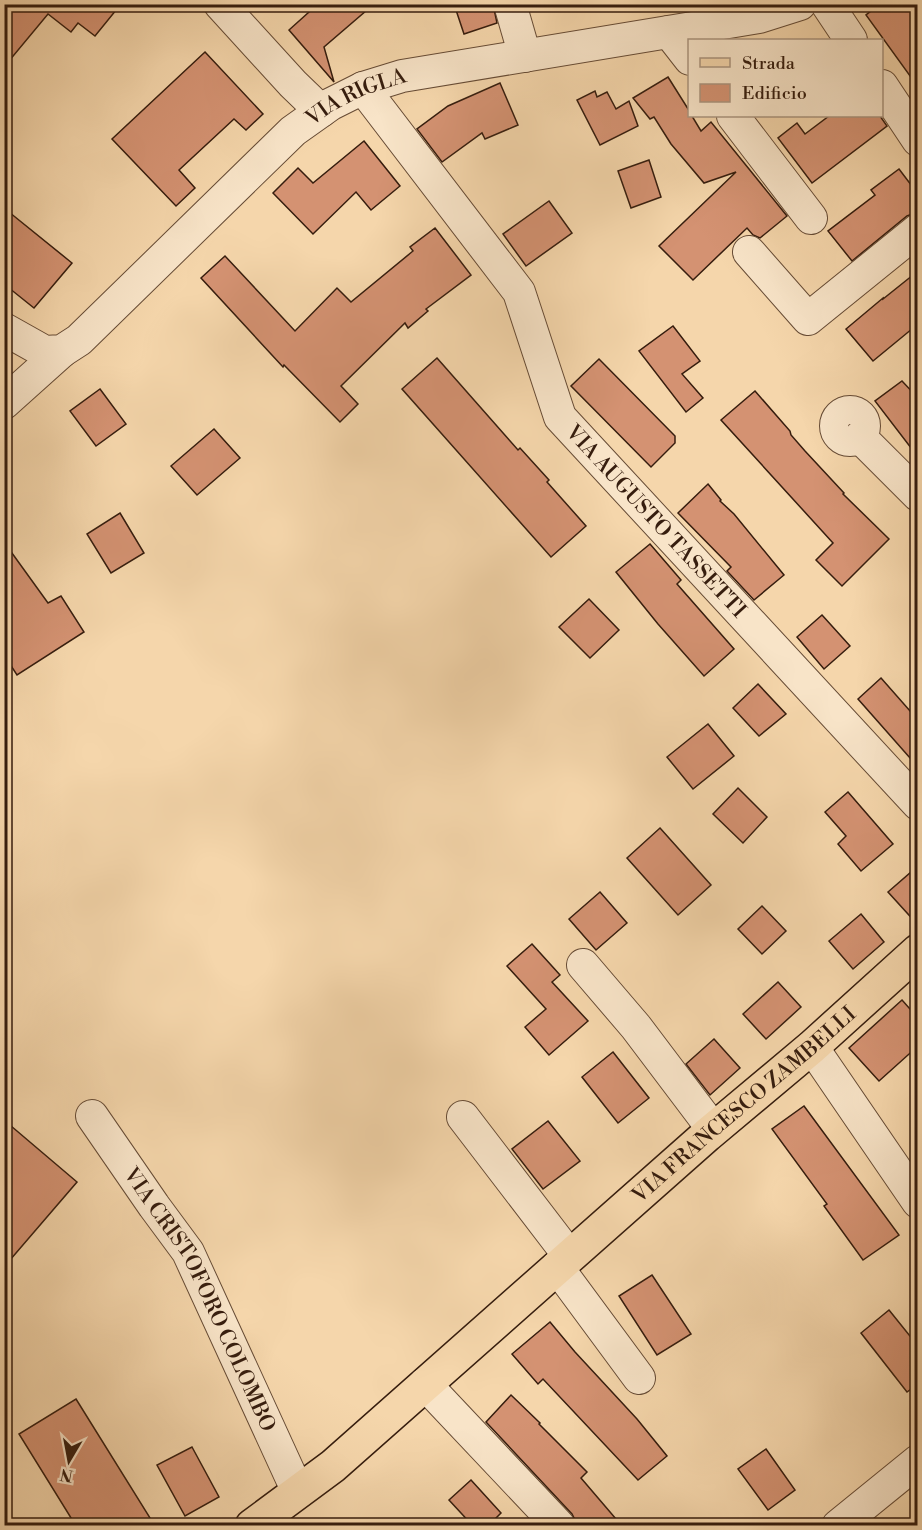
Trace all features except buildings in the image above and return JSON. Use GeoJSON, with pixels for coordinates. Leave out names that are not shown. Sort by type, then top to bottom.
{"type":"FeatureCollection","features":[{"type":"Feature","properties":{"kind":"main road","name":"VIA FRANCESCO ZAMBELLI"},"geometry":{"type":"LineString","coordinates":[[252,1526],[333,1466],[713,1129],[812,1047],[918,951]]}},
{"type":"Feature","properties":{"kind":"street"},"geometry":{"type":"LineString","coordinates":[[220,4],[293,84],[321,111]]}},
{"type":"Feature","properties":{"kind":"street"},"geometry":{"type":"LineString","coordinates":[[510,4],[525,56]]}},
{"type":"Feature","properties":{"kind":"street","name":"VIA RIGLA"},"geometry":{"type":"LineString","coordinates":[[4,403],[62,351],[79,340],[293,131],[330,104],[363,88],[402,76],[759,17],[800,4]]}},
{"type":"Feature","properties":{"kind":"street"},"geometry":{"type":"LineString","coordinates":[[827,4],[850,39]]}},
{"type":"Feature","properties":{"kind":"street"},"geometry":{"type":"LineString","coordinates":[[669,32],[688,56]]}},
{"type":"Feature","properties":{"kind":"street","name":"VIA AUGUSTO TASSETTI"},"geometry":{"type":"LineString","coordinates":[[363,88],[519,292],[560,417],[918,804]]}},
{"type":"Feature","properties":{"kind":"street"},"geometry":{"type":"LineString","coordinates":[[883,88],[918,140]]}},
{"type":"Feature","properties":{"kind":"street"},"geometry":{"type":"LineString","coordinates":[[734,117],[811,218]]}},
{"type":"Feature","properties":{"kind":"street"},"geometry":{"type":"LineString","coordinates":[[749,252],[808,319],[918,230]]}},
{"type":"Feature","properties":{"kind":"street"},"geometry":{"type":"LineString","coordinates":[[4,329],[45,352],[62,351]]}},
{"type":"Feature","properties":{"kind":"street"},"geometry":{"type":"LineString","coordinates":[[860,437],[918,495]]}},
{"type":"Feature","properties":{"kind":"street"},"geometry":{"type":"LineString","coordinates":[[583,965],[636,1027],[713,1129]]}},
{"type":"Feature","properties":{"kind":"street"},"geometry":{"type":"LineString","coordinates":[[812,1047],[918,1202]]}},
{"type":"Feature","properties":{"kind":"street","name":"VIA CRISTOFORO COLOMBO"},"geometry":{"type":"LineString","coordinates":[[92,1116],[188,1252],[298,1492]]}},
{"type":"Feature","properties":{"kind":"street"},"geometry":{"type":"LineString","coordinates":[[463,1117],[561,1245],[563,1262],[639,1378]]}},
{"type":"Feature","properties":{"kind":"street"},"geometry":{"type":"LineString","coordinates":[[425,1384],[558,1526]]}},
{"type":"Feature","properties":{"kind":"street"},"geometry":{"type":"LineString","coordinates":[[838,1526],[918,1461]]}}]}
